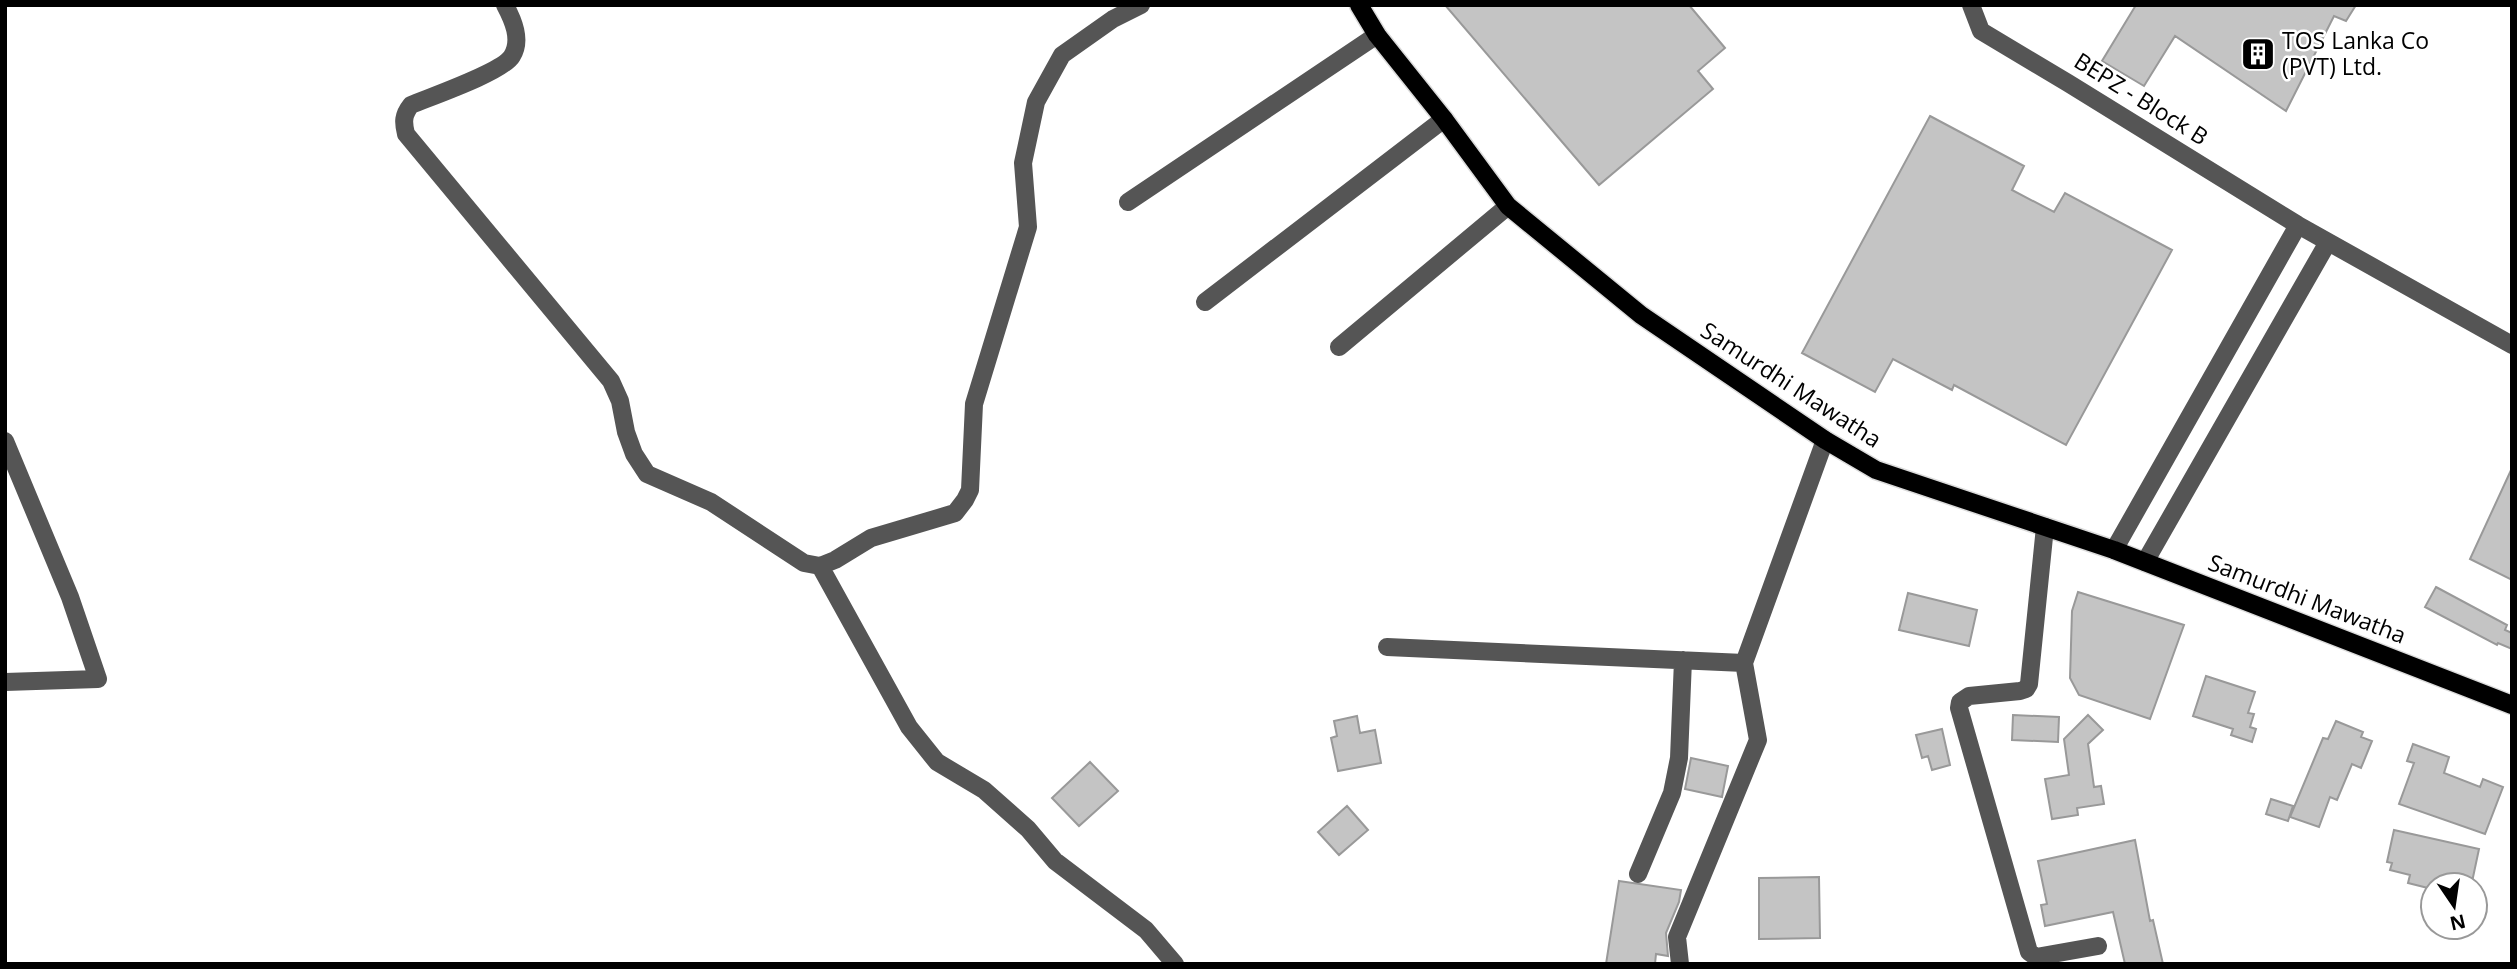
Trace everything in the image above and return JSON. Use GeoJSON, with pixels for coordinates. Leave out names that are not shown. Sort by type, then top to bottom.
{"type":"FeatureCollection","features":[{"type":"Feature","properties":{"kind":"main road","name":"Samurdhi Mawatha"},"geometry":{"type":"LineString","coordinates":[[1359,5],[1377,34],[1508,206],[1641,314],[1825,440],[1876,470],[2114,550],[2512,705]]}},
{"type":"Feature","properties":{"kind":"street"},"geometry":{"type":"LineString","coordinates":[[505,5],[513,19],[517,39],[512,58],[496,70],[411,106],[405,112],[406,134],[611,381],[620,401],[626,432],[634,454],[647,474],[711,502],[804,564],[820,566],[871,538],[955,513],[965,500],[970,489],[974,404],[1028,228],[1023,163],[1036,102],[1062,55],[1113,19],[1141,5]]}},
{"type":"Feature","properties":{"kind":"street","name":"BEPZ - Block B"},"geometry":{"type":"LineString","coordinates":[[1971,5],[1981,31],[2298,225],[2512,345]]}},
{"type":"Feature","properties":{"kind":"street"},"geometry":{"type":"LineString","coordinates":[[1128,202],[1377,34]]}},
{"type":"Feature","properties":{"kind":"street"},"geometry":{"type":"LineString","coordinates":[[1205,302],[1444,119]]}},
{"type":"Feature","properties":{"kind":"street"},"geometry":{"type":"LineString","coordinates":[[1339,347],[1508,206]]}},
{"type":"Feature","properties":{"kind":"street"},"geometry":{"type":"LineString","coordinates":[[2114,550],[2298,225]]}},
{"type":"Feature","properties":{"kind":"street"},"geometry":{"type":"LineString","coordinates":[[2145,562],[2328,242]]}},
{"type":"Feature","properties":{"kind":"street"},"geometry":{"type":"LineString","coordinates":[[1680,964],[1677,937],[1758,740],[1744,663],[1825,440]]}},
{"type":"Feature","properties":{"kind":"street"},"geometry":{"type":"LineString","coordinates":[[5,441],[70,597],[98,679],[5,682]]}},
{"type":"Feature","properties":{"kind":"street"},"geometry":{"type":"LineString","coordinates":[[2045,527],[2029,684],[2026,689],[2020,691],[1969,696],[1960,702],[1959,708],[2029,952],[2036,957],[2098,946]]}},
{"type":"Feature","properties":{"kind":"street"},"geometry":{"type":"LineString","coordinates":[[820,566],[909,727],[937,762],[984,790],[1028,828],[1055,861],[1146,930],[1175,964]]}},
{"type":"Feature","properties":{"kind":"street"},"geometry":{"type":"LineString","coordinates":[[1387,647],[1744,663]]}},
{"type":"Feature","properties":{"kind":"street"},"geometry":{"type":"LineString","coordinates":[[1639,874],[1672,793],[1679,758],[1684,660]]}},
{"type":"Feature","properties":{"kind":"building"},"geometry":{"type":"Polygon","coordinates":[[[1445,5],[1689,5],[1725,48],[1698,71],[1713,89],[1599,185],[1445,5]]]}},
{"type":"Feature","properties":{"kind":"building","name":"TOS Lanka Co (PVT) Ltd."},"geometry":{"type":"Polygon","coordinates":[[[2136,5],[2356,5],[2346,21],[2334,16],[2286,111],[2175,36],[2144,86],[2102,61],[2136,5]]]}},
{"type":"Feature","properties":{"kind":"building"},"geometry":{"type":"Polygon","coordinates":[[[1930,116],[2024,166],[2012,190],[2054,212],[2065,193],[2172,250],[2066,445],[1954,385],[1952,390],[1893,359],[1875,392],[1802,353],[1930,116]]]}},
{"type":"Feature","properties":{"kind":"building"},"geometry":{"type":"Polygon","coordinates":[[[2512,468],[2512,580],[2470,559],[2512,468]]]}},
{"type":"Feature","properties":{"kind":"building"},"geometry":{"type":"Polygon","coordinates":[[[2436,587],[2507,625],[2505,630],[2512,633],[2512,649],[2498,643],[2497,645],[2425,607],[2436,587]]]}},
{"type":"Feature","properties":{"kind":"building"},"geometry":{"type":"Polygon","coordinates":[[[2078,592],[2184,625],[2150,719],[2079,695],[2070,678],[2072,611],[2078,592]]]}},
{"type":"Feature","properties":{"kind":"building"},"geometry":{"type":"Polygon","coordinates":[[[1908,593],[1977,610],[1969,646],[1899,630],[1908,593]]]}},
{"type":"Feature","properties":{"kind":"building"},"geometry":{"type":"Polygon","coordinates":[[[2206,676],[2255,692],[2248,713],[2254,714],[2250,727],[2256,729],[2252,742],[2231,735],[2233,729],[2193,716],[2206,676]]]}},
{"type":"Feature","properties":{"kind":"building"},"geometry":{"type":"Polygon","coordinates":[[[2013,715],[2059,717],[2058,742],[2012,740],[2013,715]]]}},
{"type":"Feature","properties":{"kind":"building"},"geometry":{"type":"Polygon","coordinates":[[[2088,715],[2103,730],[2088,744],[2094,787],[2101,786],[2104,804],[2077,808],[2078,815],[2052,819],[2045,779],[2069,775],[2064,739],[2088,715]]]}},
{"type":"Feature","properties":{"kind":"building"},"geometry":{"type":"Polygon","coordinates":[[[1357,716],[1360,733],[1375,730],[1381,763],[1338,771],[1331,738],[1337,736],[1334,721],[1357,716]]]}},
{"type":"Feature","properties":{"kind":"building"},"geometry":{"type":"Polygon","coordinates":[[[2336,721],[2363,732],[2361,737],[2372,741],[2361,768],[2352,764],[2337,800],[2330,797],[2319,827],[2290,817],[2323,738],[2328,739],[2336,721]]]}},
{"type":"Feature","properties":{"kind":"building"},"geometry":{"type":"Polygon","coordinates":[[[1942,729],[1950,765],[1932,770],[1928,756],[1922,758],[1916,735],[1942,729]]]}},
{"type":"Feature","properties":{"kind":"building"},"geometry":{"type":"Polygon","coordinates":[[[2413,744],[2449,757],[2444,773],[2480,787],[2483,779],[2503,787],[2485,834],[2399,804],[2414,763],[2407,761],[2413,744]]]}},
{"type":"Feature","properties":{"kind":"building"},"geometry":{"type":"Polygon","coordinates":[[[1691,758],[1728,766],[1722,797],[1685,789],[1691,758]]]}},
{"type":"Feature","properties":{"kind":"building"},"geometry":{"type":"Polygon","coordinates":[[[1090,762],[1118,791],[1079,826],[1052,798],[1090,762]]]}},
{"type":"Feature","properties":{"kind":"building"},"geometry":{"type":"Polygon","coordinates":[[[2271,799],[2293,806],[2288,821],[2266,814],[2271,799]]]}},
{"type":"Feature","properties":{"kind":"building"},"geometry":{"type":"Polygon","coordinates":[[[1347,806],[1368,830],[1339,855],[1318,832],[1347,806]]]}},
{"type":"Feature","properties":{"kind":"building"},"geometry":{"type":"Polygon","coordinates":[[[2394,830],[2479,849],[2474,871],[2419,871],[2419,886],[2408,883],[2410,875],[2390,870],[2392,863],[2387,862],[2394,830]]]}},
{"type":"Feature","properties":{"kind":"building"},"geometry":{"type":"Polygon","coordinates":[[[2135,840],[2150,921],[2153,920],[2163,964],[2125,964],[2113,912],[2045,926],[2041,905],[2047,904],[2038,861],[2135,840]]]}},
{"type":"Feature","properties":{"kind":"building"},"geometry":{"type":"Polygon","coordinates":[[[1819,877],[1820,938],[1759,939],[1759,878],[1819,877]]]}},
{"type":"Feature","properties":{"kind":"building"},"geometry":{"type":"Polygon","coordinates":[[[1619,881],[1681,890],[1666,933],[1668,956],[1656,954],[1655,964],[1606,964],[1619,881]]]}},
{"type":"Feature","properties":{"kind":"place","name":"TOS Lanka Co (PVT) Ltd."},"geometry":{"type":"Point","coordinates":[2258,54]}}]}
